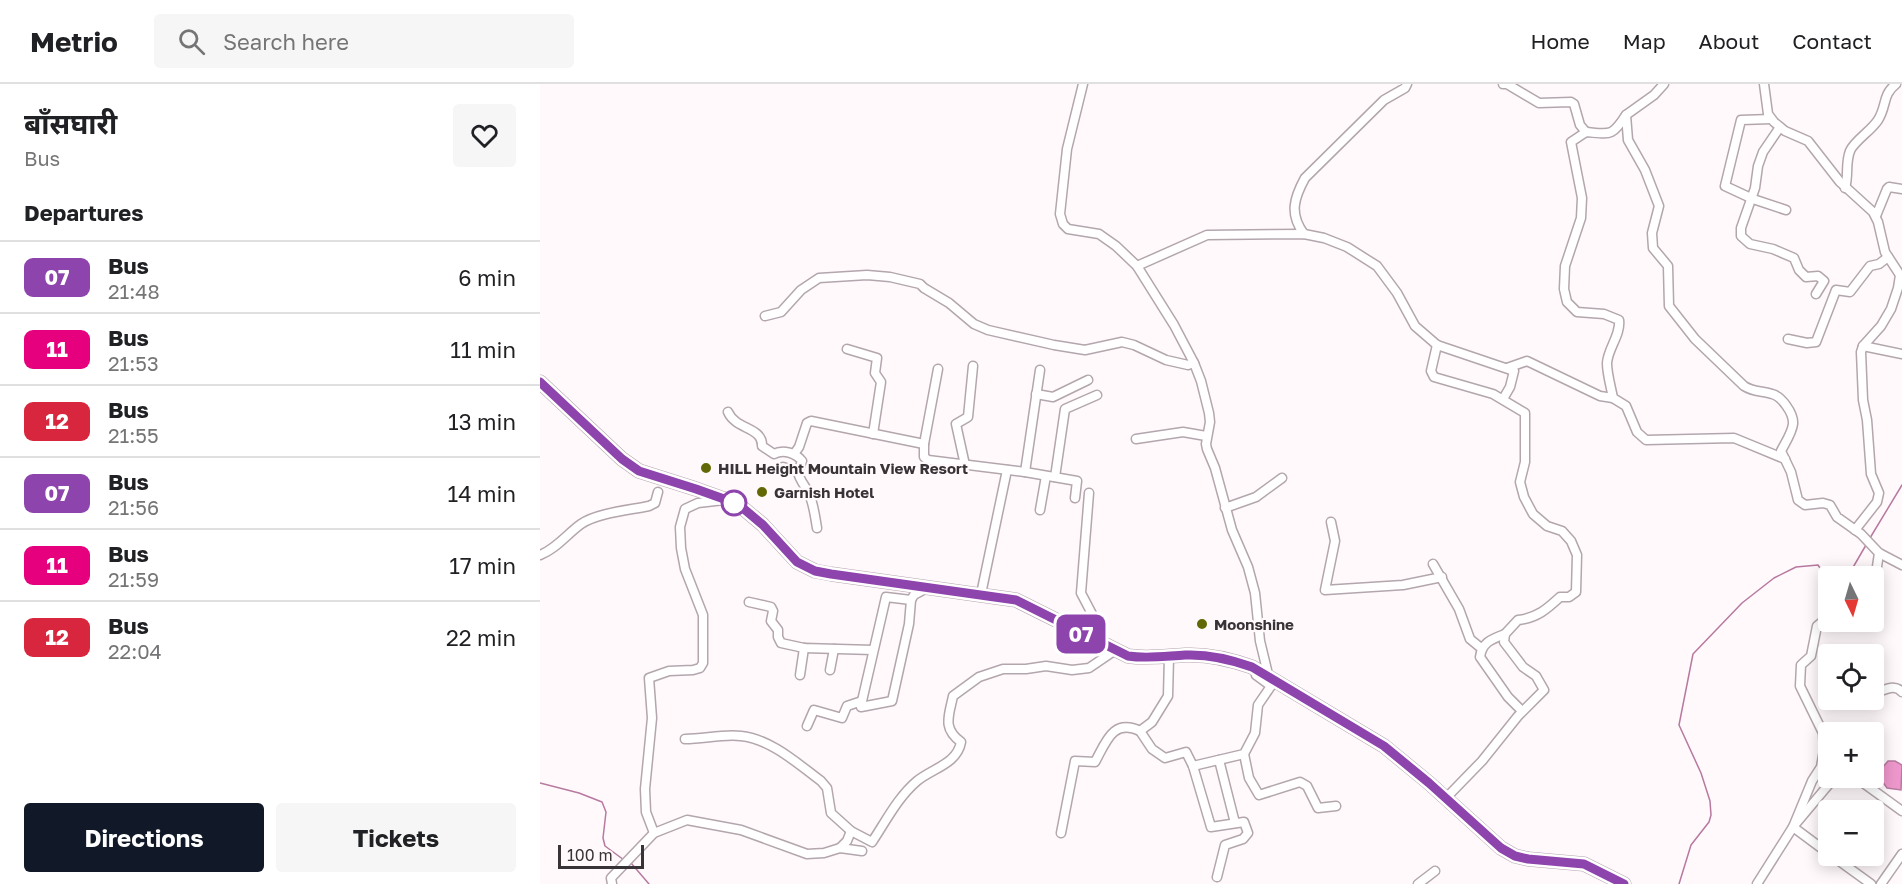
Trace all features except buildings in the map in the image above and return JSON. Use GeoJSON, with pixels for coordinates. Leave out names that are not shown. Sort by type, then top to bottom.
{"type":"FeatureCollection","features":[{"type":"Feature","properties":{"kind":"highway"},"geometry":{"type":"LineString","coordinates":[[540,382],[622,459],[639,471],[738,504],[754,516],[791,557],[804,567],[831,574],[1016,600],[1128,656],[1142,658],[1210,656],[1228,659],[1262,672],[1384,746],[1501,848],[1515,856],[1528,859],[1584,864],[1623,883]]}},
{"type":"Feature","properties":{"kind":"street"},"geometry":{"type":"LineString","coordinates":[[1083,84],[1066,149],[1060,214],[1068,230],[1099,234],[1137,266],[1174,325],[1201,381],[1210,422],[1206,436],[1207,449],[1255,593],[1260,641],[1266,664],[1262,672],[1256,675],[1271,686],[1258,705],[1255,733],[1244,754],[1249,778],[1259,795],[1300,782],[1307,786],[1318,808],[1336,806]]}},
{"type":"Feature","properties":{"kind":"street"},"geometry":{"type":"LineString","coordinates":[[1304,234],[1294,215],[1293,204],[1305,178],[1384,100],[1405,88],[1407,84]]}},
{"type":"Feature","properties":{"kind":"street"},"geometry":{"type":"LineString","coordinates":[[1503,84],[1507,84],[1539,103],[1571,102],[1575,104],[1580,125],[1586,132]]}},
{"type":"Feature","properties":{"kind":"street"},"geometry":{"type":"LineString","coordinates":[[1613,398],[1607,363],[1612,343],[1620,328],[1619,320],[1604,314],[1577,312],[1567,302],[1564,289],[1564,266],[1581,218],[1582,198],[1571,142],[1586,132],[1609,134],[1614,132],[1626,115],[1654,95],[1664,84]]}},
{"type":"Feature","properties":{"kind":"street"},"geometry":{"type":"LineString","coordinates":[[1764,84],[1767,109],[1771,119],[1780,127],[1808,141],[1845,188],[1870,208],[1876,216],[1883,246],[1900,275],[1898,288],[1886,318],[1863,345],[1860,357],[1872,479],[1879,493],[1858,532]]}},
{"type":"Feature","properties":{"kind":"street"},"geometry":{"type":"LineString","coordinates":[[1845,188],[1847,162],[1853,146],[1878,120],[1888,91],[1896,84]]}},
{"type":"Feature","properties":{"kind":"street"},"geometry":{"type":"LineString","coordinates":[[1626,115],[1628,141],[1645,171],[1659,206],[1652,233],[1653,248],[1668,266],[1669,306],[1695,339],[1744,387],[1753,392],[1762,391],[1776,395],[1784,403],[1792,416],[1793,424],[1781,451],[1791,472],[1798,500],[1805,505],[1830,505],[1838,517],[1879,552],[1902,565]]}},
{"type":"Feature","properties":{"kind":"street"},"geometry":{"type":"LineString","coordinates":[[1771,119],[1741,120],[1725,182],[1727,188],[1786,210]]}},
{"type":"Feature","properties":{"kind":"street"},"geometry":{"type":"LineString","coordinates":[[1780,127],[1763,152],[1752,198],[1741,228],[1741,236],[1750,244],[1773,249],[1794,258],[1799,270],[1806,277],[1818,276],[1824,281],[1816,294]]}},
{"type":"Feature","properties":{"kind":"street"},"geometry":{"type":"LineString","coordinates":[[1876,216],[1887,189],[1889,187],[1902,189]]}},
{"type":"Feature","properties":{"kind":"street"},"geometry":{"type":"LineString","coordinates":[[1137,266],[1207,235],[1304,234],[1347,247],[1377,266],[1397,293],[1415,326],[1437,345],[1514,371],[1510,387],[1503,399]]}},
{"type":"Feature","properties":{"kind":"street"},"geometry":{"type":"LineString","coordinates":[[1788,339],[1807,343],[1816,342],[1836,290],[1850,292],[1870,266],[1879,264],[1888,257]]}},
{"type":"Feature","properties":{"kind":"street"},"geometry":{"type":"LineString","coordinates":[[765,316],[781,312],[801,290],[819,278],[867,275],[890,277],[920,284],[949,303],[974,324],[988,330],[1085,350],[1122,342],[1166,360],[1188,365],[1194,363]]}},
{"type":"Feature","properties":{"kind":"street"},"geometry":{"type":"LineString","coordinates":[[1437,345],[1431,371],[1434,377],[1462,384],[1503,399],[1525,413],[1525,462],[1520,482],[1524,497],[1533,514],[1547,526],[1562,531],[1571,541],[1576,555],[1576,592],[1569,597],[1560,597],[1546,610],[1531,618],[1518,620],[1505,634],[1488,641],[1481,648],[1480,657],[1508,697],[1522,711]]}},
{"type":"Feature","properties":{"kind":"street"},"geometry":{"type":"LineString","coordinates":[[1863,345],[1902,354]]}},
{"type":"Feature","properties":{"kind":"street"},"geometry":{"type":"LineString","coordinates":[[847,349],[877,358],[875,373],[881,382],[873,434]]}},
{"type":"Feature","properties":{"kind":"street"},"geometry":{"type":"LineString","coordinates":[[1507,368],[1527,361],[1600,396],[1613,398],[1626,406],[1637,432],[1646,440],[1734,438],[1785,459]]}},
{"type":"Feature","properties":{"kind":"street"},"geometry":{"type":"LineString","coordinates":[[965,465],[956,424],[968,417],[973,366]]}},
{"type":"Feature","properties":{"kind":"street"},"geometry":{"type":"LineString","coordinates":[[938,369],[924,444],[924,457],[928,460],[1077,481],[1075,498]]}},
{"type":"Feature","properties":{"kind":"street"},"geometry":{"type":"LineString","coordinates":[[1025,472],[1040,370]]}},
{"type":"Feature","properties":{"kind":"street"},"geometry":{"type":"LineString","coordinates":[[1036,394],[1053,398],[1088,381]]}},
{"type":"Feature","properties":{"kind":"street"},"geometry":{"type":"LineString","coordinates":[[1040,510],[1051,477],[1065,409],[1097,395]]}},
{"type":"Feature","properties":{"kind":"street"},"geometry":{"type":"LineString","coordinates":[[728,412],[739,426],[759,434],[762,446],[770,452],[774,454],[779,451],[798,455],[802,461],[798,472],[811,499],[817,528]]}},
{"type":"Feature","properties":{"kind":"street"},"geometry":{"type":"LineString","coordinates":[[794,454],[799,447],[807,423],[811,421],[924,444]]}},
{"type":"Feature","properties":{"kind":"street"},"geometry":{"type":"LineString","coordinates":[[1136,439],[1182,432],[1206,436]]}},
{"type":"Feature","properties":{"kind":"street"},"geometry":{"type":"LineString","coordinates":[[783,467],[798,472]]}},
{"type":"Feature","properties":{"kind":"street"},"geometry":{"type":"LineString","coordinates":[[981,594],[1007,470]]}},
{"type":"Feature","properties":{"kind":"street"},"geometry":{"type":"LineString","coordinates":[[1225,508],[1256,497],[1282,478]]}},
{"type":"Feature","properties":{"kind":"street"},"geometry":{"type":"LineString","coordinates":[[540,555],[554,548],[583,523],[655,503],[658,492]]}},
{"type":"Feature","properties":{"kind":"street"},"geometry":{"type":"LineString","coordinates":[[1089,493],[1081,593],[1092,614],[1094,640]]}},
{"type":"Feature","properties":{"kind":"street"},"geometry":{"type":"LineString","coordinates":[[654,832],[645,804],[652,718],[649,678],[669,671],[693,670],[700,668],[703,663],[702,615],[685,569],[680,527],[685,509],[698,503],[727,500]]}},
{"type":"Feature","properties":{"kind":"street"},"geometry":{"type":"LineString","coordinates":[[1331,522],[1335,541],[1325,590],[1403,585],[1442,577]]}},
{"type":"Feature","properties":{"kind":"street"},"geometry":{"type":"LineString","coordinates":[[1877,566],[1879,552]]}},
{"type":"Feature","properties":{"kind":"street"},"geometry":{"type":"LineString","coordinates":[[1433,564],[1459,609],[1470,639],[1481,648]]}},
{"type":"Feature","properties":{"kind":"street"},"geometry":{"type":"LineString","coordinates":[[911,600],[886,597],[861,707],[892,701],[909,624],[911,600],[914,595],[928,587]]}},
{"type":"Feature","properties":{"kind":"street"},"geometry":{"type":"LineString","coordinates":[[749,602],[771,607],[773,611],[771,621],[778,630],[781,643],[804,648],[873,650]]}},
{"type":"Feature","properties":{"kind":"street"},"geometry":{"type":"LineString","coordinates":[[1793,827],[1812,781],[1821,766],[1824,750],[1823,733],[1800,686],[1801,665],[1811,656],[1818,625]]}},
{"type":"Feature","properties":{"kind":"street"},"geometry":{"type":"LineString","coordinates":[[1446,798],[1482,761],[1522,711],[1544,690],[1536,676],[1523,667],[1504,642],[1505,634]]}},
{"type":"Feature","properties":{"kind":"street"},"geometry":{"type":"LineString","coordinates":[[800,675],[804,648]]}},
{"type":"Feature","properties":{"kind":"street"},"geometry":{"type":"LineString","coordinates":[[830,670],[834,650]]}},
{"type":"Feature","properties":{"kind":"street"},"geometry":{"type":"LineString","coordinates":[[685,739],[719,735],[743,736],[761,741],[821,781],[827,788],[831,813],[851,831],[872,842],[906,792],[918,781],[950,762],[959,752],[961,742],[952,736],[948,723],[954,696],[979,677],[1003,669],[1046,666],[1072,670],[1089,668],[1114,651]]}},
{"type":"Feature","properties":{"kind":"street"},"geometry":{"type":"LineString","coordinates":[[1140,731],[1152,722],[1168,696],[1169,657]]}},
{"type":"Feature","properties":{"kind":"street"},"geometry":{"type":"LineString","coordinates":[[1884,690],[1892,687],[1902,692]]}},
{"type":"Feature","properties":{"kind":"street"},"geometry":{"type":"LineString","coordinates":[[807,726],[814,710],[842,718],[847,706],[862,701]]}},
{"type":"Feature","properties":{"kind":"street"},"geometry":{"type":"LineString","coordinates":[[1061,833],[1075,761],[1095,762],[1114,731],[1130,726],[1140,731],[1152,749],[1165,758],[1186,752],[1193,766],[1211,826],[1244,822],[1248,833],[1244,839],[1226,845],[1217,877]]}},
{"type":"Feature","properties":{"kind":"street"},"geometry":{"type":"LineString","coordinates":[[1193,766],[1244,754]]}},
{"type":"Feature","properties":{"kind":"street"},"geometry":{"type":"LineString","coordinates":[[1220,760],[1235,823]]}},
{"type":"Feature","properties":{"kind":"street"},"geometry":{"type":"LineString","coordinates":[[1757,884],[1793,827],[1826,788]]}},
{"type":"Feature","properties":{"kind":"street"},"geometry":{"type":"LineString","coordinates":[[1870,788],[1902,811]]}},
{"type":"Feature","properties":{"kind":"street"},"geometry":{"type":"LineString","coordinates":[[612,884],[611,878],[654,832],[687,820],[741,830],[807,854],[824,853],[840,848],[862,851]]}},
{"type":"Feature","properties":{"kind":"street"},"geometry":{"type":"LineString","coordinates":[[1793,827],[1818,845]]}},
{"type":"Feature","properties":{"kind":"street"},"geometry":{"type":"LineString","coordinates":[[840,848],[847,841],[851,831]]}},
{"type":"Feature","properties":{"kind":"street"},"geometry":{"type":"LineString","coordinates":[[1881,884],[1902,854]]}},
{"type":"Feature","properties":{"kind":"street"},"geometry":{"type":"LineString","coordinates":[[1846,866],[1871,884]]}},
{"type":"Feature","properties":{"kind":"street"},"geometry":{"type":"LineString","coordinates":[[1418,884],[1435,872],[1433,884]]}},
{"type":"Feature","properties":{"kind":"shaded area"},"geometry":{"type":"Polygon","coordinates":[[[1888,761],[1895,761],[1902,765],[1901,790],[1887,788],[1884,784],[1884,766],[1888,761]]]}},
{"type":"Feature","properties":{"kind":"waterway"},"geometry":{"type":"LineString","coordinates":[[1870,538],[1902,485]]}},
{"type":"Feature","properties":{"kind":"waterway"},"geometry":{"type":"LineString","coordinates":[[1854,566],[1866,545]]}},
{"type":"Feature","properties":{"kind":"waterway"},"geometry":{"type":"LineString","coordinates":[[1679,884],[1691,845],[1709,822],[1711,815],[1710,801],[1701,773],[1679,725],[1693,654],[1742,603],[1774,578],[1796,567],[1819,566]]}},
{"type":"Feature","properties":{"kind":"waterway"},"geometry":{"type":"LineString","coordinates":[[540,783],[579,793],[602,802],[606,812],[603,838],[605,846],[624,860]]}},
{"type":"Feature","properties":{"kind":"waterway"},"geometry":{"type":"LineString","coordinates":[[631,863],[649,884]]}},
{"type":"Feature","properties":{"kind":"bus line","name":"07"},"geometry":{"type":"LineString","coordinates":[[540,382],[622,459],[639,471],[738,504],[754,516],[783,549],[804,567],[831,574],[1016,600],[1128,656],[1142,658],[1201,655],[1228,659],[1252,667],[1384,746],[1501,848],[1515,856],[1528,859],[1584,864],[1624,884]]}},
{"type":"Feature","properties":{"kind":"place","name":"HILL Height Mountain View Resort"},"geometry":{"type":"Point","coordinates":[706,468]}},
{"type":"Feature","properties":{"kind":"place","name":"Garnish Hotel"},"geometry":{"type":"Point","coordinates":[762,492]}},
{"type":"Feature","properties":{"kind":"place","name":"Moonshine"},"geometry":{"type":"Point","coordinates":[1202,624]}}]}
